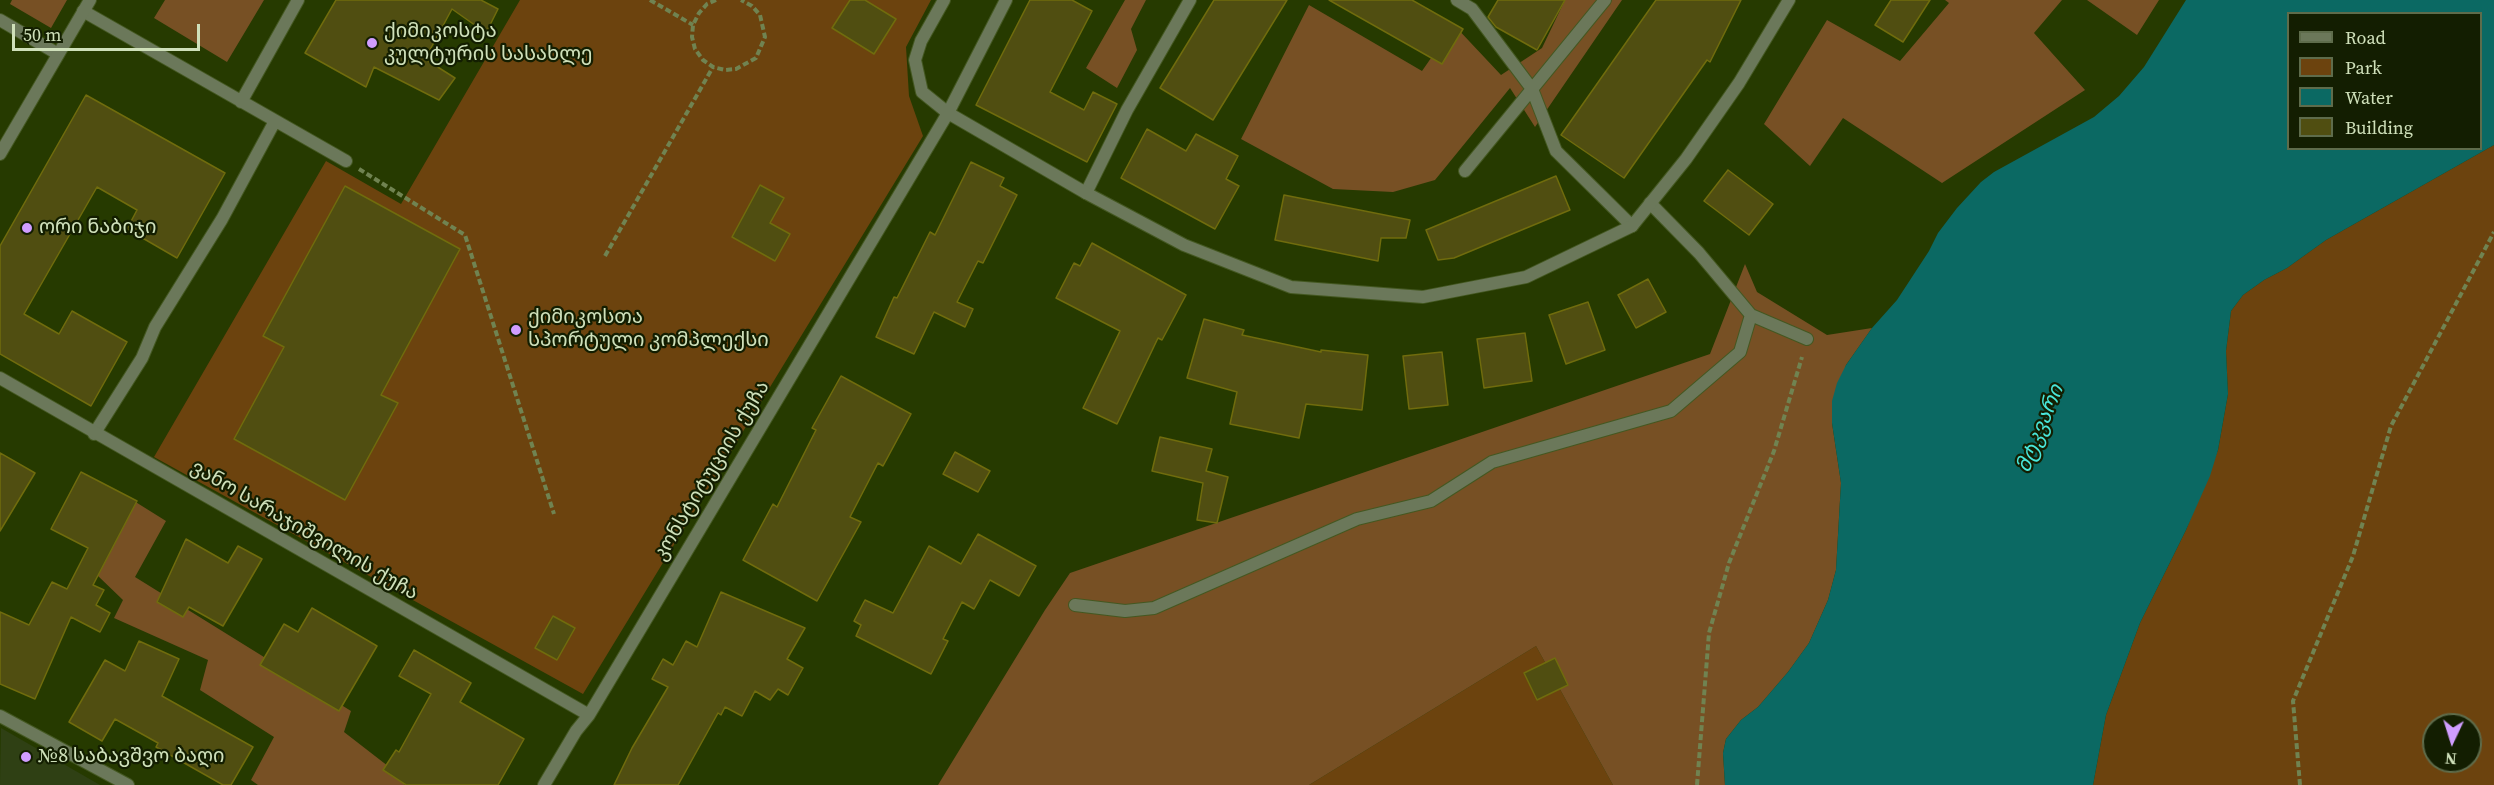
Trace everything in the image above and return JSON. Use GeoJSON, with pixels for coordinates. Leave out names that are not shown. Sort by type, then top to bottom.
{"type":"FeatureCollection","features":[{"type":"Feature","properties":{"kind":"street"},"geometry":{"type":"LineString","coordinates":[[241,102],[298,0]]}},
{"type":"Feature","properties":{"kind":"street"},"geometry":{"type":"LineString","coordinates":[[944,0],[921,40],[915,60],[922,92],[948,113],[1086,193],[1184,245],[1291,287],[1423,297],[1526,277],[1632,226],[1686,159],[1739,83],[1788,0]]}},
{"type":"Feature","properties":{"kind":"street","name":"კონსტიტუციის ქუჩა"},"geometry":{"type":"LineString","coordinates":[[544,785],[576,730],[589,715],[948,113],[1006,0]]}},
{"type":"Feature","properties":{"kind":"street"},"geometry":{"type":"LineString","coordinates":[[1086,193],[1127,110],[1190,0]]}},
{"type":"Feature","properties":{"kind":"street"},"geometry":{"type":"LineString","coordinates":[[1457,0],[1472,9],[1532,89],[1556,151],[1632,226]]}},
{"type":"Feature","properties":{"kind":"street"},"geometry":{"type":"LineString","coordinates":[[1465,171],[1605,0]]}},
{"type":"Feature","properties":{"kind":"street"},"geometry":{"type":"LineString","coordinates":[[0,154],[87,5],[241,102],[346,161]]}},
{"type":"Feature","properties":{"kind":"street"},"geometry":{"type":"LineString","coordinates":[[0,20],[58,54]]}},
{"type":"Feature","properties":{"kind":"street"},"geometry":{"type":"LineString","coordinates":[[94,434],[142,358],[155,327],[222,219],[275,121]]}},
{"type":"Feature","properties":{"kind":"street"},"geometry":{"type":"LineString","coordinates":[[1650,204],[1699,253],[1751,315],[1807,339]]}},
{"type":"Feature","properties":{"kind":"street"},"geometry":{"type":"LineString","coordinates":[[1075,605],[1125,611],[1154,608],[1357,519],[1431,501],[1492,462],[1671,411],[1740,352],[1751,315]]}},
{"type":"Feature","properties":{"kind":"street","name":"ვანო სარაჯიშვილის ქუჩა"},"geometry":{"type":"LineString","coordinates":[[0,378],[94,434],[589,715]]}},
{"type":"Feature","properties":{"kind":"street"},"geometry":{"type":"LineString","coordinates":[[0,716],[128,785]]}},
{"type":"Feature","properties":{"kind":"path"},"geometry":{"type":"LineString","coordinates":[[650,0],[693,25]]}},
{"type":"Feature","properties":{"kind":"path"},"geometry":{"type":"LineString","coordinates":[[716,0],[707,4],[699,13],[693,25],[692,37],[695,49],[703,60],[713,67],[725,70],[736,69],[756,58],[765,37],[760,15],[752,6],[741,0]]}},
{"type":"Feature","properties":{"kind":"path"},"geometry":{"type":"LineString","coordinates":[[605,256],[713,67]]}},
{"type":"Feature","properties":{"kind":"path"},"geometry":{"type":"LineString","coordinates":[[346,161],[465,235],[554,514]]}},
{"type":"Feature","properties":{"kind":"path"},"geometry":{"type":"LineString","coordinates":[[2300,785],[2293,700],[2353,556],[2391,426],[2494,231]]}},
{"type":"Feature","properties":{"kind":"path"},"geometry":{"type":"LineString","coordinates":[[1697,785],[1709,633],[1729,563],[1774,451],[1807,339]]}},
{"type":"Feature","properties":{"kind":"shaded area"},"geometry":{"type":"Polygon","coordinates":[[[12,0],[67,0],[51,28],[10,4],[12,0]]]}},
{"type":"Feature","properties":{"kind":"shaded area"},"geometry":{"type":"Polygon","coordinates":[[[165,0],[264,0],[227,62],[154,18],[165,0]]]}},
{"type":"Feature","properties":{"kind":"shaded area"},"geometry":{"type":"Polygon","coordinates":[[[1125,0],[1146,0],[1131,29],[1137,50],[1117,88],[1086,68],[1125,0]]]}},
{"type":"Feature","properties":{"kind":"shaded area"},"geometry":{"type":"Polygon","coordinates":[[[1565,0],[1622,0],[1535,127],[1510,88],[1435,180],[1393,192],[1333,189],[1241,139],[1309,5],[1422,71],[1454,25],[1501,75],[1542,48],[1565,0]]]}},
{"type":"Feature","properties":{"kind":"shaded area"},"geometry":{"type":"Polygon","coordinates":[[[1945,0],[2062,0],[2034,33],[2085,90],[1942,183],[1843,118],[1810,166],[1764,124],[1827,20],[1900,61],[1949,3],[1945,0]]]}},
{"type":"Feature","properties":{"kind":"shaded area"},"geometry":{"type":"Polygon","coordinates":[[[2087,0],[2159,0],[2137,35],[2087,0]]]}},
{"type":"Feature","properties":{"kind":"shaded area"},"geometry":{"type":"Polygon","coordinates":[[[1745,264],[1757,292],[1827,335],[1872,328],[1846,365],[1832,423],[1841,483],[1836,570],[1828,600],[1809,643],[1788,672],[1758,707],[1741,720],[1726,739],[1723,753],[1725,785],[1613,785],[1536,646],[1309,785],[938,785],[1070,573],[1710,354],[1745,264]]]}},
{"type":"Feature","properties":{"kind":"shaded area"},"geometry":{"type":"Polygon","coordinates":[[[134,501],[166,521],[135,577],[351,711],[344,732],[406,780],[404,785],[258,785],[251,780],[274,737],[200,690],[208,660],[114,618],[123,600],[97,575],[134,501]]]}},
{"type":"Feature","properties":{"kind":"shaded area","name":"№8 საბავშვო ბაღი"},"geometry":{"type":"Polygon","coordinates":[[[1,728],[100,785],[0,785],[1,728]]]}},
{"type":"Feature","properties":{"kind":"green space","name":"ქიმიკოსთა სპორტული კომპლექსი"},"geometry":{"type":"Polygon","coordinates":[[[520,0],[931,0],[906,47],[909,96],[923,136],[583,694],[154,457],[326,161],[401,204],[520,0]]]}},
{"type":"Feature","properties":{"kind":"green space"},"geometry":{"type":"Polygon","coordinates":[[[2494,145],[2494,785],[2093,785],[2106,715],[2140,623],[2186,530],[2218,450],[2228,394],[2226,351],[2231,311],[2243,295],[2264,280],[2287,268],[2326,240],[2494,145]]]}},
{"type":"Feature","properties":{"kind":"green space"},"geometry":{"type":"Polygon","coordinates":[[[1536,646],[1613,785],[1309,785],[1536,646]]]}},
{"type":"Feature","properties":{"kind":"water","name":"მტკვარი"},"geometry":{"type":"Polygon","coordinates":[[[2186,0],[2494,0],[2494,145],[2326,240],[2243,295],[2231,311],[2226,351],[2228,394],[2218,450],[2210,476],[2186,530],[2140,623],[2106,715],[2093,785],[1725,785],[1723,753],[1726,739],[1741,720],[1758,707],[1788,672],[1809,643],[1828,600],[1836,570],[1841,483],[1832,423],[1832,401],[1837,383],[1846,365],[1872,328],[1897,300],[1938,233],[1981,182],[1994,172],[2094,117],[2119,96],[2144,67],[2186,0]]]}},
{"type":"Feature","properties":{"kind":"building","name":"ქიმიკოსტა კულტურის სასახლე"},"geometry":{"type":"Polygon","coordinates":[[[336,0],[481,0],[498,9],[486,33],[452,9],[425,59],[455,78],[439,100],[374,67],[366,87],[305,53],[336,0]]]}},
{"type":"Feature","properties":{"kind":"building"},"geometry":{"type":"Polygon","coordinates":[[[850,0],[865,0],[896,19],[874,54],[832,28],[850,0]]]}},
{"type":"Feature","properties":{"kind":"building"},"geometry":{"type":"Polygon","coordinates":[[[1030,0],[1072,0],[1092,11],[1050,92],[1084,110],[1093,92],[1117,104],[1087,162],[976,105],[1030,0]]]}},
{"type":"Feature","properties":{"kind":"building"},"geometry":{"type":"Polygon","coordinates":[[[1214,0],[1287,0],[1213,120],[1160,88],[1214,0]]]}},
{"type":"Feature","properties":{"kind":"building"},"geometry":{"type":"Polygon","coordinates":[[[1329,0],[1412,0],[1463,29],[1442,64],[1329,0]]]}},
{"type":"Feature","properties":{"kind":"building"},"geometry":{"type":"Polygon","coordinates":[[[1498,0],[1565,0],[1537,50],[1496,27],[1488,17],[1498,0]]]}},
{"type":"Feature","properties":{"kind":"building"},"geometry":{"type":"Polygon","coordinates":[[[1656,0],[1741,0],[1710,62],[1707,60],[1624,178],[1561,135],[1656,0]]]}},
{"type":"Feature","properties":{"kind":"building"},"geometry":{"type":"Polygon","coordinates":[[[1891,0],[1930,0],[1903,42],[1875,25],[1891,0]]]}},
{"type":"Feature","properties":{"kind":"building"},"geometry":{"type":"Polygon","coordinates":[[[86,95],[225,173],[177,258],[127,229],[137,210],[97,187],[24,314],[59,334],[72,311],[127,342],[91,406],[0,354],[0,246],[86,95]]]}},
{"type":"Feature","properties":{"kind":"building"},"geometry":{"type":"Polygon","coordinates":[[[1147,129],[1186,151],[1196,134],[1238,156],[1226,179],[1239,186],[1215,229],[1121,178],[1147,129]]]}},
{"type":"Feature","properties":{"kind":"building"},"geometry":{"type":"Polygon","coordinates":[[[971,162],[1004,178],[1000,186],[1017,195],[983,263],[978,261],[957,302],[973,309],[965,327],[934,312],[914,354],[876,337],[894,297],[897,298],[930,232],[935,235],[971,162]]]}},
{"type":"Feature","properties":{"kind":"building"},"geometry":{"type":"Polygon","coordinates":[[[1728,170],[1773,204],[1749,235],[1704,201],[1728,170]]]}},
{"type":"Feature","properties":{"kind":"building"},"geometry":{"type":"Polygon","coordinates":[[[1556,176],[1570,210],[1454,258],[1438,260],[1426,230],[1556,176]]]}},
{"type":"Feature","properties":{"kind":"building"},"geometry":{"type":"Polygon","coordinates":[[[760,185],[784,198],[770,223],[790,234],[775,261],[732,237],[760,185]]]}},
{"type":"Feature","properties":{"kind":"building"},"geometry":{"type":"Polygon","coordinates":[[[345,186],[460,249],[381,395],[398,403],[345,500],[234,439],[284,347],[263,336],[345,186]]]}},
{"type":"Feature","properties":{"kind":"building"},"geometry":{"type":"Polygon","coordinates":[[[1284,195],[1410,220],[1406,238],[1381,238],[1378,261],[1275,240],[1284,195]]]}},
{"type":"Feature","properties":{"kind":"building"},"geometry":{"type":"Polygon","coordinates":[[[1092,243],[1186,295],[1162,340],[1158,338],[1117,424],[1083,408],[1120,331],[1056,298],[1074,263],[1080,266],[1092,243]]]}},
{"type":"Feature","properties":{"kind":"building"},"geometry":{"type":"Polygon","coordinates":[[[1648,279],[1666,312],[1636,328],[1618,295],[1648,279]]]}},
{"type":"Feature","properties":{"kind":"building"},"geometry":{"type":"Polygon","coordinates":[[[1588,302],[1605,350],[1566,364],[1549,315],[1588,302]]]}},
{"type":"Feature","properties":{"kind":"building"},"geometry":{"type":"Polygon","coordinates":[[[1204,319],[1244,330],[1242,335],[1321,352],[1321,350],[1368,355],[1362,410],[1306,404],[1299,438],[1230,424],[1237,392],[1187,378],[1204,319]]]}},
{"type":"Feature","properties":{"kind":"building"},"geometry":{"type":"Polygon","coordinates":[[[1525,333],[1532,381],[1484,388],[1477,339],[1525,333]]]}},
{"type":"Feature","properties":{"kind":"building"},"geometry":{"type":"Polygon","coordinates":[[[1442,352],[1448,405],[1409,409],[1403,356],[1442,352]]]}},
{"type":"Feature","properties":{"kind":"building"},"geometry":{"type":"Polygon","coordinates":[[[841,376],[911,414],[883,466],[878,463],[850,517],[861,522],[817,601],[743,560],[773,504],[777,507],[816,430],[812,428],[841,376]]]}},
{"type":"Feature","properties":{"kind":"building"},"geometry":{"type":"Polygon","coordinates":[[[1160,437],[1212,449],[1206,471],[1228,477],[1217,523],[1197,520],[1203,483],[1152,471],[1160,437]]]}},
{"type":"Feature","properties":{"kind":"building"},"geometry":{"type":"Polygon","coordinates":[[[955,452],[990,471],[978,492],[943,474],[955,452]]]}},
{"type":"Feature","properties":{"kind":"building"},"geometry":{"type":"Polygon","coordinates":[[[0,453],[35,473],[0,531],[0,453]]]}},
{"type":"Feature","properties":{"kind":"building"},"geometry":{"type":"Polygon","coordinates":[[[81,472],[137,501],[93,585],[104,590],[96,605],[110,613],[100,632],[71,617],[35,699],[0,684],[0,612],[29,625],[52,582],[67,589],[88,548],[51,529],[81,472]]]}},
{"type":"Feature","properties":{"kind":"building"},"geometry":{"type":"Polygon","coordinates":[[[978,534],[1036,566],[1019,596],[990,580],[974,609],[962,602],[943,639],[948,641],[931,674],[856,636],[861,625],[854,621],[865,600],[893,613],[929,546],[961,564],[978,534]]]}},
{"type":"Feature","properties":{"kind":"building"},"geometry":{"type":"Polygon","coordinates":[[[186,539],[228,563],[238,546],[262,559],[223,626],[189,607],[183,617],[157,602],[186,539]]]}},
{"type":"Feature","properties":{"kind":"building"},"geometry":{"type":"Polygon","coordinates":[[[721,592],[805,628],[787,659],[803,668],[788,695],[778,689],[770,700],[755,691],[742,716],[725,707],[721,715],[718,713],[678,785],[614,785],[632,748],[668,687],[652,679],[663,659],[673,665],[686,641],[697,647],[721,592]]]}},
{"type":"Feature","properties":{"kind":"building"},"geometry":{"type":"Polygon","coordinates":[[[312,608],[377,646],[339,711],[260,665],[284,624],[298,632],[312,608]]]}},
{"type":"Feature","properties":{"kind":"building"},"geometry":{"type":"Polygon","coordinates":[[[553,616],[575,628],[557,660],[535,648],[553,616]]]}},
{"type":"Feature","properties":{"kind":"building"},"geometry":{"type":"Polygon","coordinates":[[[139,641],[179,659],[162,696],[253,747],[231,785],[223,785],[156,747],[158,743],[115,719],[102,741],[69,722],[105,660],[125,671],[139,641]]]}},
{"type":"Feature","properties":{"kind":"building"},"geometry":{"type":"Polygon","coordinates":[[[414,650],[471,683],[460,702],[524,739],[498,785],[406,785],[383,770],[396,750],[399,752],[431,694],[399,676],[414,650]]]}},
{"type":"Feature","properties":{"kind":"building"},"geometry":{"type":"Polygon","coordinates":[[[1555,658],[1568,685],[1537,700],[1524,673],[1555,658]]]}},
{"type":"Feature","properties":{"kind":"place","name":"ქიმიკოსტა კულტურის სასახლე"},"geometry":{"type":"Point","coordinates":[372,43]}},
{"type":"Feature","properties":{"kind":"place","name":"ორი ნაბიჯი"},"geometry":{"type":"Point","coordinates":[27,228]}},
{"type":"Feature","properties":{"kind":"place","name":"ქიმიკოსთა სპორტული კომპლექსი"},"geometry":{"type":"Point","coordinates":[516,330]}},
{"type":"Feature","properties":{"kind":"place","name":"№8 საბავშვო ბაღი"},"geometry":{"type":"Point","coordinates":[26,757]}}]}
